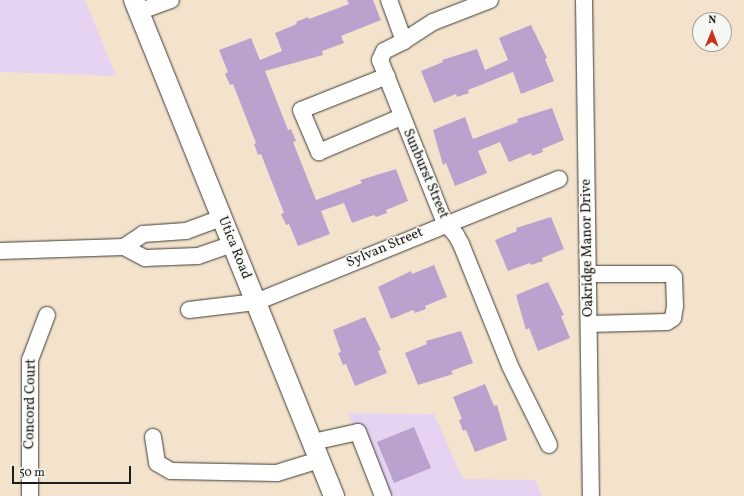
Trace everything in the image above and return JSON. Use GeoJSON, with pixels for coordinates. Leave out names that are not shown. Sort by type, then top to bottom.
{"type":"FeatureCollection","features":[{"type":"Feature","properties":{"kind":"main road","name":"Utica Road"},"geometry":{"type":"LineString","coordinates":[[136,6],[334,496]]}},
{"type":"Feature","properties":{"kind":"street"},"geometry":{"type":"LineString","coordinates":[[136,6],[171,0]]}},
{"type":"Feature","properties":{"kind":"street"},"geometry":{"type":"LineString","coordinates":[[389,0],[404,41]]}},
{"type":"Feature","properties":{"kind":"street","name":"Sunburst Street"},"geometry":{"type":"LineString","coordinates":[[490,0],[433,22],[381,55],[401,117],[445,223],[462,244],[510,366],[549,445]]}},
{"type":"Feature","properties":{"kind":"street","name":"Oakridge Manor Drive"},"geometry":{"type":"LineString","coordinates":[[584,0],[591,496]]}},
{"type":"Feature","properties":{"kind":"street"},"geometry":{"type":"LineString","coordinates":[[387,76],[301,110],[319,152],[401,117]]}},
{"type":"Feature","properties":{"kind":"street","name":"Sylvan Street"},"geometry":{"type":"LineString","coordinates":[[189,310],[256,302],[445,223],[559,179]]}},
{"type":"Feature","properties":{"kind":"street"},"geometry":{"type":"LineString","coordinates":[[124,247],[143,234],[186,231],[221,218]]}},
{"type":"Feature","properties":{"kind":"street"},"geometry":{"type":"LineString","coordinates":[[0,251],[124,247],[145,258],[198,256],[232,244]]}},
{"type":"Feature","properties":{"kind":"street"},"geometry":{"type":"LineString","coordinates":[[588,274],[670,274],[674,277],[675,306],[673,318],[667,322],[589,324]]}},
{"type":"Feature","properties":{"kind":"street","name":"Concord Court"},"geometry":{"type":"LineString","coordinates":[[30,496],[30,360],[47,315]]}},
{"type":"Feature","properties":{"kind":"street"},"geometry":{"type":"LineString","coordinates":[[153,437],[157,463],[171,471],[277,473],[316,451],[358,432],[384,496]]}},
{"type":"Feature","properties":{"kind":"shaded area"},"geometry":{"type":"Polygon","coordinates":[[[0,0],[85,0],[116,76],[0,72],[0,0]]]}},
{"type":"Feature","properties":{"kind":"shaded area"},"geometry":{"type":"Polygon","coordinates":[[[348,413],[434,414],[463,479],[536,480],[542,496],[382,496],[348,413]]]}},
{"type":"Feature","properties":{"kind":"building"},"geometry":{"type":"Polygon","coordinates":[[[347,0],[373,0],[381,20],[341,36],[344,43],[322,51],[323,55],[265,71],[288,130],[291,129],[296,141],[293,142],[316,200],[362,183],[360,180],[396,169],[408,201],[386,210],[387,213],[376,217],[374,215],[352,223],[344,203],[321,211],[330,234],[298,246],[289,224],[286,225],[281,214],[284,213],[261,154],[258,155],[254,144],[256,143],[233,84],[230,85],[225,74],[228,72],[219,50],[251,38],[260,60],[282,51],[275,33],[297,24],[296,22],[308,17],[309,19],[349,4],[347,0]]]}},
{"type":"Feature","properties":{"kind":"building"},"geometry":{"type":"Polygon","coordinates":[[[531,25],[547,58],[545,59],[554,81],[521,94],[513,72],[468,90],[469,93],[457,97],[456,94],[434,103],[421,71],[443,62],[442,60],[477,49],[485,70],[508,60],[499,38],[531,25]]]}},
{"type":"Feature","properties":{"kind":"building"},"geometry":{"type":"Polygon","coordinates":[[[552,108],[564,140],[542,149],[543,152],[532,156],[531,153],[509,162],[500,142],[478,151],[487,173],[455,186],[446,163],[443,165],[433,130],[465,117],[473,139],[518,122],[517,119],[552,108]]]}},
{"type":"Feature","properties":{"kind":"building"},"geometry":{"type":"Polygon","coordinates":[[[551,217],[564,249],[542,258],[543,261],[531,265],[530,263],[508,271],[495,240],[517,231],[516,228],[551,217]]]}},
{"type":"Feature","properties":{"kind":"building"},"geometry":{"type":"Polygon","coordinates":[[[434,265],[447,297],[425,306],[426,309],[415,313],[413,310],[391,319],[378,287],[411,271],[412,274],[434,265]]]}},
{"type":"Feature","properties":{"kind":"building"},"geometry":{"type":"Polygon","coordinates":[[[548,282],[564,315],[561,316],[570,338],[538,351],[529,328],[526,330],[516,295],[548,282]]]}},
{"type":"Feature","properties":{"kind":"building"},"geometry":{"type":"Polygon","coordinates":[[[365,317],[381,350],[378,351],[387,373],[355,386],[346,364],[343,365],[338,353],[341,352],[333,330],[365,317]]]}},
{"type":"Feature","properties":{"kind":"building"},"geometry":{"type":"Polygon","coordinates":[[[461,331],[473,363],[451,371],[453,374],[418,385],[405,353],[427,344],[426,341],[461,331]]]}},
{"type":"Feature","properties":{"kind":"building"},"geometry":{"type":"Polygon","coordinates":[[[485,384],[494,406],[497,405],[507,440],[475,452],[466,430],[463,431],[459,420],[462,419],[453,397],[485,384]]]}},
{"type":"Feature","properties":{"kind":"building"},"geometry":{"type":"Polygon","coordinates":[[[414,427],[431,468],[394,483],[377,442],[414,427]]]}}]}
